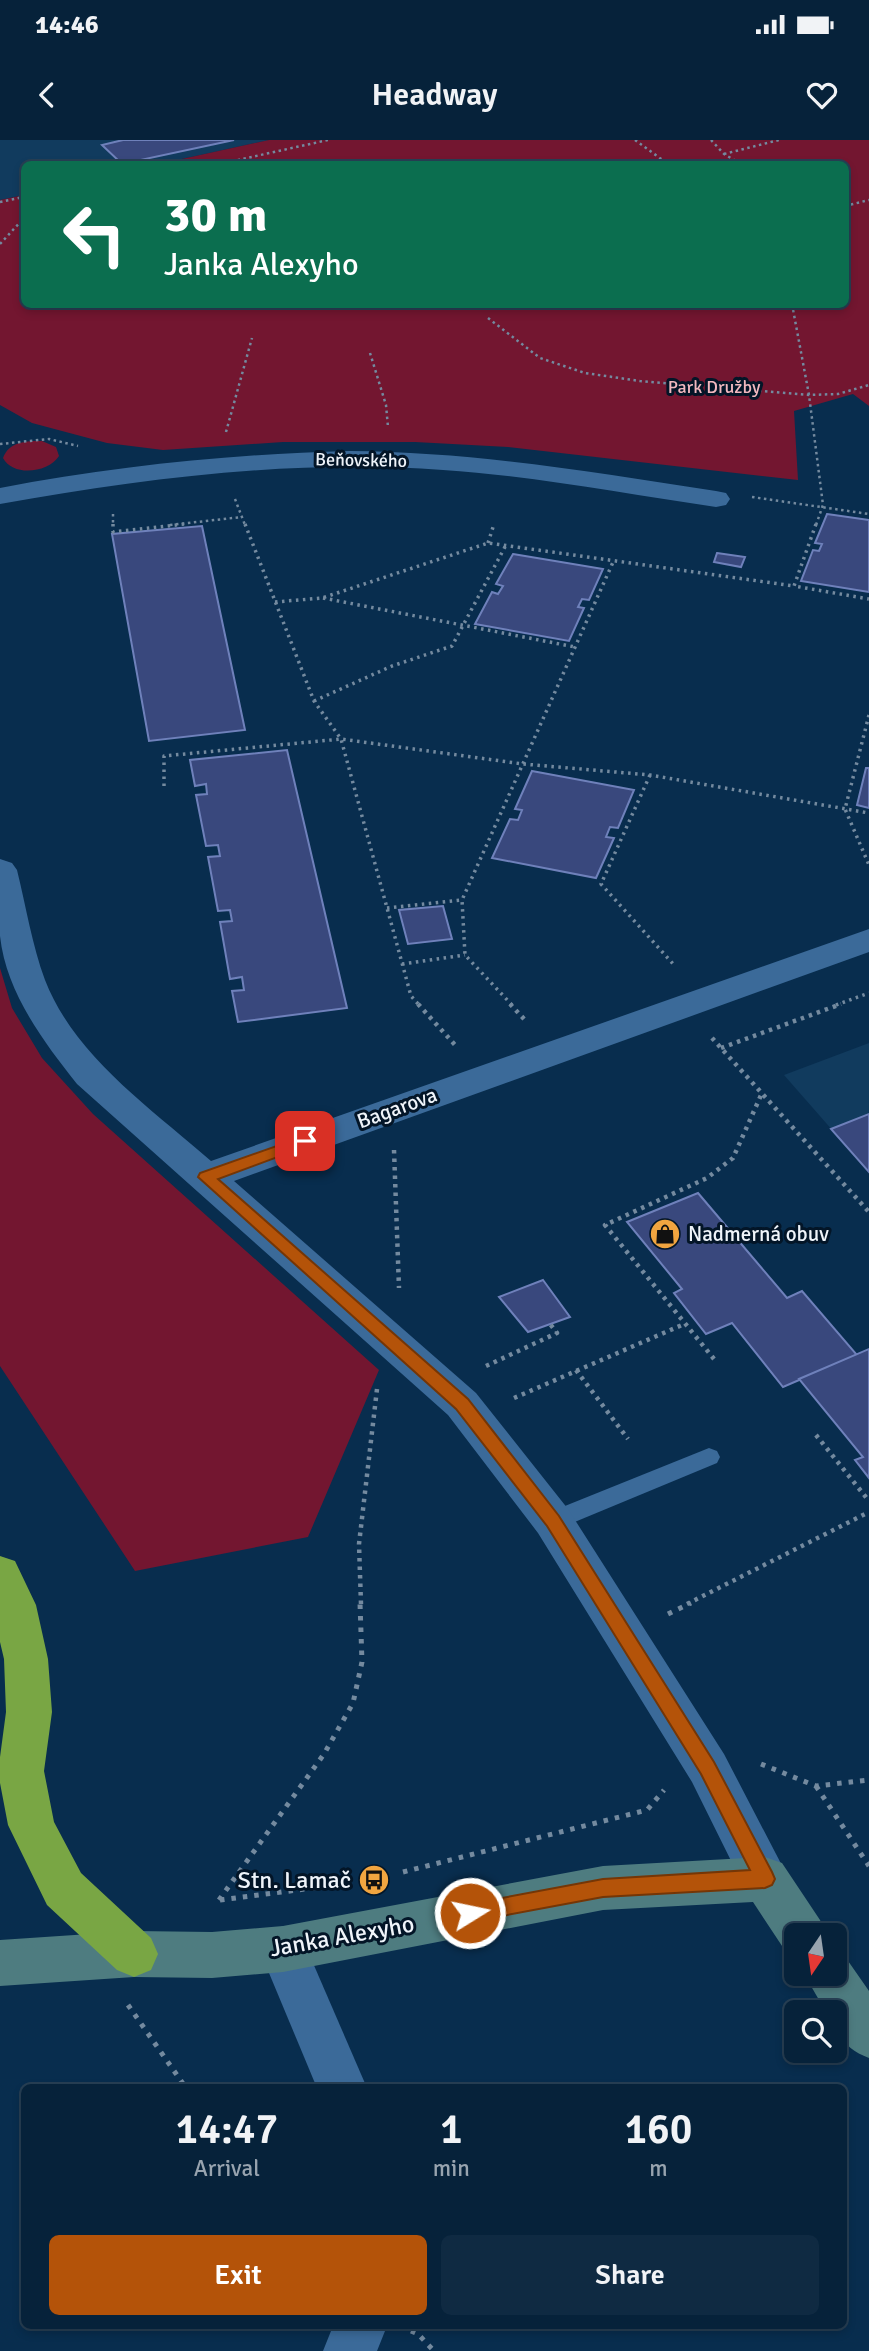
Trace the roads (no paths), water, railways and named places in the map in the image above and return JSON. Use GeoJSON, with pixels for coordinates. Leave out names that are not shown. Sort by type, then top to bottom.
{"type":"FeatureCollection","features":[{"type":"Feature","properties":{"kind":"highway"},"geometry":{"type":"LineString","coordinates":[[0,1574],[14,1605],[26,1659],[29,1713],[11,1790],[64,1889],[134,1954]]}},
{"type":"Feature","properties":{"kind":"street","name":"Beňovského"},"geometry":{"type":"LineString","coordinates":[[3,495],[159,469],[279,460],[402,460],[514,468],[716,499]]}},
{"type":"Feature","properties":{"kind":"street"},"geometry":{"type":"LineString","coordinates":[[0,870],[28,980],[57,1034],[90,1075],[462,1404],[553,1521],[708,1768],[765,1879],[794,1923]]}},
{"type":"Feature","properties":{"kind":"street","name":"Bagarova"},"geometry":{"type":"LineString","coordinates":[[206,1177],[869,940]]}},
{"type":"Feature","properties":{"kind":"street","name":"Janka Alexyho"},"geometry":{"type":"LineString","coordinates":[[0,1964],[134,1954],[212,1955],[283,1949],[603,1888],[765,1879]]}},
{"type":"Feature","properties":{"kind":"street"},"geometry":{"type":"LineString","coordinates":[[283,1949],[340,2084]]}},
{"type":"Feature","properties":{"kind":"street"},"geometry":{"type":"LineString","coordinates":[[837,1986],[869,2034]]}},
{"type":"Feature","properties":{"kind":"street"},"geometry":{"type":"LineString","coordinates":[[350,2351],[359,2329]]}},
{"type":"Feature","properties":{"kind":"lane"},"geometry":{"type":"LineString","coordinates":[[553,1521],[709,1457]]}},
{"type":"Feature","properties":{"kind":"place","name":"Nadmerná obuv"},"geometry":{"type":"Point","coordinates":[665,1234]}},
{"type":"Feature","properties":{"kind":"place","name":"Stn. Lamač"},"geometry":{"type":"Point","coordinates":[374,1880]}},
{"type":"Feature","properties":{"kind":"park label","name":"Park Družby"},"geometry":{"type":"Point","coordinates":[714,387]}}]}
